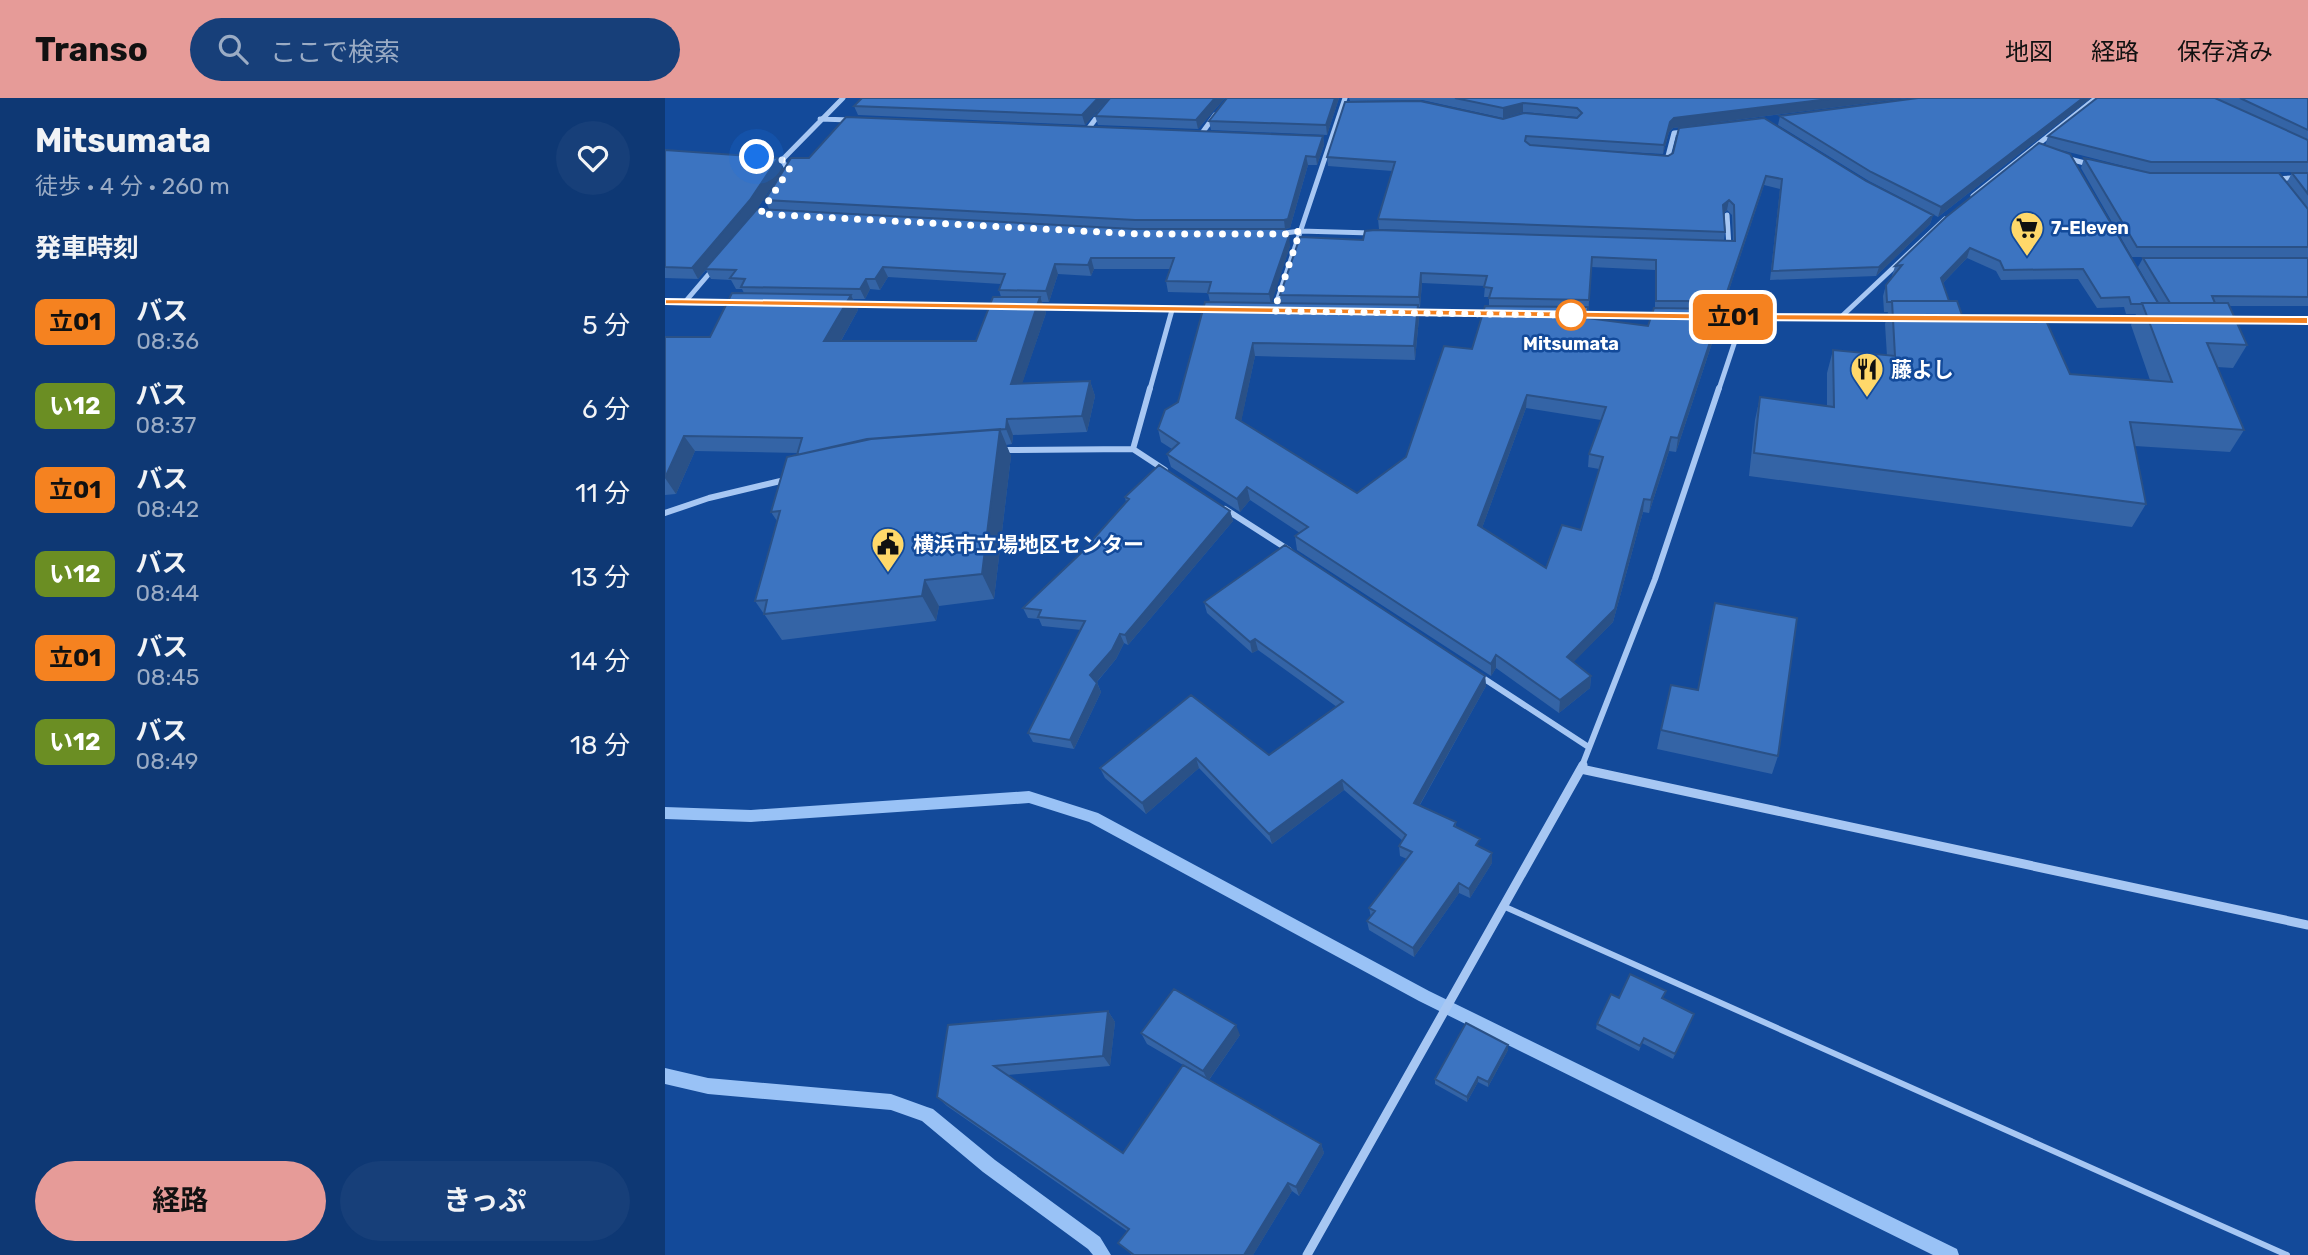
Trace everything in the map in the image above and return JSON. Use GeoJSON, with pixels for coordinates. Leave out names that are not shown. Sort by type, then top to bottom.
{"type":"FeatureCollection","features":[{"type":"Feature","properties":{"kind":"main road"},"geometry":{"type":"LineString","coordinates":[[665,302],[754,303]]}},
{"type":"Feature","properties":{"kind":"main road"},"geometry":{"type":"LineString","coordinates":[[823,304],[1236,311]]}},
{"type":"Feature","properties":{"kind":"main road"},"geometry":{"type":"LineString","coordinates":[[1261,311],[1288,311]]}},
{"type":"Feature","properties":{"kind":"main road"},"geometry":{"type":"LineString","coordinates":[[1383,313],[1519,314]]}},
{"type":"Feature","properties":{"kind":"main road"},"geometry":{"type":"LineString","coordinates":[[1560,315],[1677,316]]}},
{"type":"Feature","properties":{"kind":"main road"},"geometry":{"type":"LineString","coordinates":[[1690,316],[1911,317]]}},
{"type":"Feature","properties":{"kind":"main road"},"geometry":{"type":"LineString","coordinates":[[2023,318],[2163,320]]}},
{"type":"Feature","properties":{"kind":"main road"},"geometry":{"type":"LineString","coordinates":[[2201,320],[2308,321]]}},
{"type":"Feature","properties":{"kind":"street"},"geometry":{"type":"LineString","coordinates":[[782,160],[843,98]]}},
{"type":"Feature","properties":{"kind":"street"},"geometry":{"type":"LineString","coordinates":[[1274,311],[1345,98]]}},
{"type":"Feature","properties":{"kind":"street"},"geometry":{"type":"LineString","coordinates":[[1970,198],[2096,98]]}},
{"type":"Feature","properties":{"kind":"street"},"geometry":{"type":"LineString","coordinates":[[1343,106],[1356,106]]}},
{"type":"Feature","properties":{"kind":"street"},"geometry":{"type":"LineString","coordinates":[[1202,133],[1222,107]]}},
{"type":"Feature","properties":{"kind":"street"},"geometry":{"type":"LineString","coordinates":[[1088,129],[1104,108]]}},
{"type":"Feature","properties":{"kind":"street"},"geometry":{"type":"LineString","coordinates":[[820,119],[860,120]]}},
{"type":"Feature","properties":{"kind":"street"},"geometry":{"type":"LineString","coordinates":[[1074,128],[1100,130]]}},
{"type":"Feature","properties":{"kind":"street"},"geometry":{"type":"LineString","coordinates":[[1653,159],[1667,160],[1674,133],[1686,131]]}},
{"type":"Feature","properties":{"kind":"street"},"geometry":{"type":"LineString","coordinates":[[1189,132],[1215,134]]}},
{"type":"Feature","properties":{"kind":"street"},"geometry":{"type":"LineString","coordinates":[[1317,139],[1330,140]]}},
{"type":"Feature","properties":{"kind":"street"},"geometry":{"type":"LineString","coordinates":[[2033,147],[2045,151]]}},
{"type":"Feature","properties":{"kind":"street"},"geometry":{"type":"LineString","coordinates":[[2058,155],[2095,166]]}},
{"type":"Feature","properties":{"kind":"street"},"geometry":{"type":"LineString","coordinates":[[769,159],[782,160],[790,168],[782,179]]}},
{"type":"Feature","properties":{"kind":"street"},"geometry":{"type":"LineString","coordinates":[[2070,160],[2077,171]]}},
{"type":"Feature","properties":{"kind":"street"},"geometry":{"type":"LineString","coordinates":[[2265,178],[2308,177]]}},
{"type":"Feature","properties":{"kind":"street"},"geometry":{"type":"LineString","coordinates":[[2279,179],[2286,189]]}},
{"type":"Feature","properties":{"kind":"street"},"geometry":{"type":"LineString","coordinates":[[1715,247],[1729,247],[1727,215]]}},
{"type":"Feature","properties":{"kind":"street"},"geometry":{"type":"LineString","coordinates":[[1841,317],[1949,215]]}},
{"type":"Feature","properties":{"kind":"street"},"geometry":{"type":"LineString","coordinates":[[1927,217],[1939,223]]}},
{"type":"Feature","properties":{"kind":"street"},"geometry":{"type":"LineString","coordinates":[[1273,234],[1300,231],[1383,234]]}},
{"type":"Feature","properties":{"kind":"street"},"geometry":{"type":"LineString","coordinates":[[685,302],[718,263]]}},
{"type":"Feature","properties":{"kind":"street"},"geometry":{"type":"LineString","coordinates":[[1133,449],[1172,310]]}},
{"type":"Feature","properties":{"kind":"street"},"geometry":{"type":"LineString","coordinates":[[1307,1255],[1581,769],[1587,746],[1655,579],[1742,317]]}},
{"type":"Feature","properties":{"kind":"street"},"geometry":{"type":"LineString","coordinates":[[996,450],[1133,449],[1176,477]]}},
{"type":"Feature","properties":{"kind":"street"},"geometry":{"type":"LineString","coordinates":[[665,513],[709,498],[800,477]]}},
{"type":"Feature","properties":{"kind":"street"},"geometry":{"type":"LineString","coordinates":[[1220,505],[1296,555]]}},
{"type":"Feature","properties":{"kind":"street"},"geometry":{"type":"LineString","coordinates":[[1473,672],[1587,746]]}},
{"type":"Feature","properties":{"kind":"street"},"geometry":{"type":"LineString","coordinates":[[1581,769],[2308,925]]}},
{"type":"Feature","properties":{"kind":"lane"},"geometry":{"type":"LineString","coordinates":[[1503,906],[2287,1255]]}},
{"type":"Feature","properties":{"kind":"building"},"geometry":{"type":"Polygon","coordinates":[[[862,98],[1098,98],[1082,115],[854,106],[862,98]]]}},
{"type":"Feature","properties":{"kind":"building"},"geometry":{"type":"Polygon","coordinates":[[[1110,98],[1215,98],[1196,120],[1095,116],[1110,98]]]}},
{"type":"Feature","properties":{"kind":"building"},"geometry":{"type":"Polygon","coordinates":[[[1227,98],[1335,98],[1326,125],[1209,121],[1227,98]]]}},
{"type":"Feature","properties":{"kind":"building"},"geometry":{"type":"Polygon","coordinates":[[[1455,98],[1837,98],[1674,118],[1670,122],[1664,145],[1526,136],[1525,141],[1530,145],[1668,156],[1673,153],[1679,128],[1764,118],[1866,181],[1933,215],[1879,267],[1772,271],[1782,179],[1766,176],[1724,301],[1656,301],[1656,260],[1592,257],[1589,300],[1489,298],[1492,288],[1484,287],[1487,276],[1421,273],[1419,297],[1280,295],[1300,237],[1363,240],[1365,231],[1375,230],[1735,241],[1734,205],[1729,200],[1723,205],[1725,232],[1378,219],[1395,162],[1327,157],[1345,102],[1420,101],[1503,119],[1524,113],[1577,118],[1582,113],[1577,108],[1523,103],[1503,108],[1455,98]]]}},
{"type":"Feature","properties":{"kind":"building"},"geometry":{"type":"Polygon","coordinates":[[[1918,98],[2083,98],[1941,207],[1871,172],[1780,116],[1918,98]]]}},
{"type":"Feature","properties":{"kind":"building"},"geometry":{"type":"Polygon","coordinates":[[[2097,98],[2215,98],[2308,140],[2308,162],[2151,162],[2048,136],[2097,98]]]}},
{"type":"Feature","properties":{"kind":"building"},"geometry":{"type":"Polygon","coordinates":[[[2240,98],[2308,98],[2308,130],[2240,98]]]}},
{"type":"Feature","properties":{"kind":"building"},"geometry":{"type":"Polygon","coordinates":[[[846,117],[1323,136],[1316,157],[1306,156],[1288,219],[1284,220],[1135,220],[765,200],[791,158],[809,158],[846,117]]]}},
{"type":"Feature","properties":{"kind":"building"},"geometry":{"type":"Polygon","coordinates":[[[2039,143],[2070,154],[2158,303],[2131,304],[2129,297],[2101,298],[2083,269],[2004,270],[2000,261],[1970,248],[1941,278],[1949,301],[1887,302],[1886,285],[1902,265],[1895,266],[1946,217],[2039,143]]]}},
{"type":"Feature","properties":{"kind":"building"},"geometry":{"type":"Polygon","coordinates":[[[665,150],[778,158],[750,200],[692,268],[665,267],[665,150]]]}},
{"type":"Feature","properties":{"kind":"building"},"geometry":{"type":"Polygon","coordinates":[[[2084,158],[2150,173],[2279,173],[2308,209],[2308,247],[2137,247],[2084,158]]]}},
{"type":"Feature","properties":{"kind":"building"},"geometry":{"type":"Polygon","coordinates":[[[2292,173],[2308,173],[2308,194],[2292,173]]]}},
{"type":"Feature","properties":{"kind":"building"},"geometry":{"type":"Polygon","coordinates":[[[757,209],[1134,229],[1285,229],[1284,236],[1289,236],[1269,294],[1208,293],[1211,282],[1166,281],[1174,258],[1091,258],[1088,265],[1055,264],[1046,291],[999,290],[1005,274],[883,267],[875,279],[866,279],[860,289],[741,287],[745,279],[730,278],[736,270],[705,269],[757,209]]]}},
{"type":"Feature","properties":{"kind":"building"},"geometry":{"type":"Polygon","coordinates":[[[2143,258],[2308,258],[2308,297],[2212,296],[2215,303],[2170,303],[2143,258]]]}},
{"type":"Feature","properties":{"kind":"building"},"geometry":{"type":"Polygon","coordinates":[[[732,293],[851,295],[824,341],[976,341],[993,297],[1040,297],[1011,384],[1090,381],[1082,416],[1007,419],[1006,429],[871,439],[797,455],[802,438],[684,436],[665,478],[665,337],[710,337],[732,293]]]}},
{"type":"Feature","properties":{"kind":"building"},"geometry":{"type":"Polygon","coordinates":[[[1892,301],[1957,301],[1962,315],[2044,316],[2070,374],[2172,382],[2142,303],[2228,303],[2247,345],[2207,343],[2244,430],[2130,422],[2146,504],[1754,453],[1760,397],[1834,407],[1833,350],[1895,356],[1892,301]]]}},
{"type":"Feature","properties":{"kind":"building"},"geometry":{"type":"Polygon","coordinates":[[[1205,302],[1418,305],[1414,346],[1253,343],[1236,418],[1357,493],[1406,457],[1444,346],[1472,349],[1485,306],[1588,307],[1588,318],[1648,326],[1654,308],[1721,309],[1678,438],[1671,437],[1651,500],[1644,499],[1615,609],[1567,657],[1591,676],[1560,700],[1496,655],[1491,664],[1295,536],[1308,527],[1247,487],[1237,499],[1167,454],[1179,443],[1158,429],[1165,410],[1178,402],[1205,302]],[[1527,395],[1478,525],[1546,568],[1562,525],[1581,530],[1603,457],[1589,454],[1606,407],[1527,395]]]}},
{"type":"Feature","properties":{"kind":"building","name":"横浜市立場地区センター"},"geometry":{"type":"Polygon","coordinates":[[[1000,429],[982,574],[925,580],[922,596],[764,614],[767,600],[755,601],[780,511],[771,512],[787,457],[867,439],[1000,429]]]}},
{"type":"Feature","properties":{"kind":"building"},"geometry":{"type":"Polygon","coordinates":[[[1159,465],[1230,511],[1125,635],[1120,634],[1112,650],[1090,675],[1097,683],[1070,740],[1028,733],[1085,621],[1038,617],[1041,610],[1023,608],[1080,554],[1129,499],[1125,497],[1159,465]]]}},
{"type":"Feature","properties":{"kind":"building"},"geometry":{"type":"Polygon","coordinates":[[[1285,545],[1485,676],[1414,803],[1456,822],[1454,826],[1480,839],[1476,845],[1492,853],[1469,889],[1459,883],[1413,948],[1367,921],[1375,911],[1369,908],[1412,852],[1399,846],[1406,835],[1342,780],[1269,834],[1196,758],[1142,803],[1100,768],[1191,695],[1269,755],[1343,702],[1255,639],[1250,642],[1204,602],[1285,545]]]}},
{"type":"Feature","properties":{"kind":"building"},"geometry":{"type":"Polygon","coordinates":[[[1715,603],[1797,618],[1778,756],[1661,730],[1671,685],[1698,690],[1715,603]]]}},
{"type":"Feature","properties":{"kind":"building"},"geometry":{"type":"Polygon","coordinates":[[[1630,974],[1666,991],[1662,998],[1694,1014],[1675,1054],[1644,1038],[1640,1046],[1597,1024],[1611,994],[1619,998],[1630,974]]]}},
{"type":"Feature","properties":{"kind":"building"},"geometry":{"type":"Polygon","coordinates":[[[1174,989],[1236,1025],[1203,1071],[1141,1033],[1174,989]]]}},
{"type":"Feature","properties":{"kind":"building"},"geometry":{"type":"Polygon","coordinates":[[[1108,1011],[1103,1056],[994,1066],[1123,1153],[1183,1065],[1321,1144],[1296,1187],[1288,1183],[1244,1255],[1134,1255],[1118,1243],[1129,1229],[937,1097],[948,1025],[1108,1011]]]}},
{"type":"Feature","properties":{"kind":"building"},"geometry":{"type":"Polygon","coordinates":[[[1466,1023],[1508,1045],[1488,1082],[1478,1077],[1467,1097],[1435,1079],[1466,1023]]]}},
{"type":"Feature","properties":{"kind":"waterway"},"geometry":{"type":"LineString","coordinates":[[665,813],[751,816],[1029,797],[1093,817],[1424,996],[1951,1255]]}},
{"type":"Feature","properties":{"kind":"waterway"},"geometry":{"type":"LineString","coordinates":[[665,1076],[708,1086],[891,1102],[927,1115],[989,1166],[1094,1243],[1103,1255]]}},
{"type":"Feature","properties":{"kind":"bus line","name":"立01"},"geometry":{"type":"LineString","coordinates":[[665,302],[1742,317],[2308,320]]}},
{"type":"Feature","properties":{"kind":"place","name":"7-Eleven"},"geometry":{"type":"Point","coordinates":[2027,258]}},
{"type":"Feature","properties":{"kind":"place","name":"Mitsumata"},"geometry":{"type":"Point","coordinates":[1571,315]}},
{"type":"Feature","properties":{"kind":"place","name":"藤よし"},"geometry":{"type":"Point","coordinates":[1867,399]}},
{"type":"Feature","properties":{"kind":"place","name":"横浜市立場地区センター"},"geometry":{"type":"Point","coordinates":[888,574]}},
{"type":"Feature","properties":{"kind":"route"},"geometry":{"type":"LineString","coordinates":[[757,157],[782,160],[790,168],[760,214],[975,223],[1137,234],[1286,234],[1300,231],[1274,311],[1571,315]]}}]}
